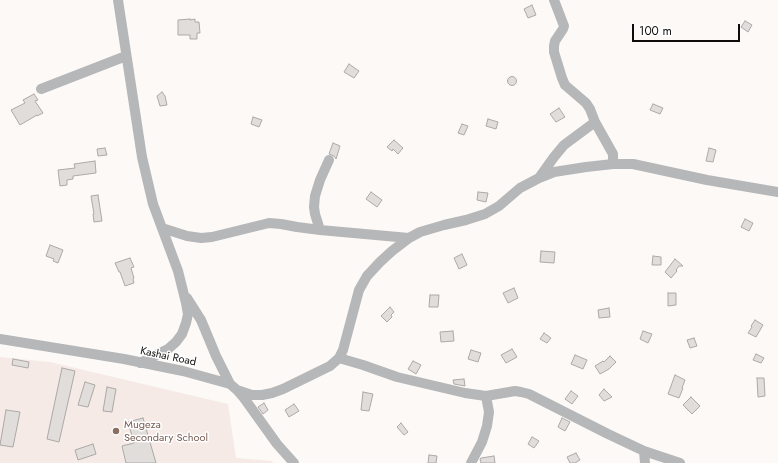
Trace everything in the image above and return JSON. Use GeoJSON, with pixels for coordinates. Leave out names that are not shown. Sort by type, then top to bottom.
{"type":"FeatureCollection","features":[{"type":"Feature","properties":{"kind":"street"},"geometry":{"type":"LineString","coordinates":[[118,0],[142,157],[153,204],[178,272],[188,314],[182,334],[176,342],[168,349],[140,363]]}},
{"type":"Feature","properties":{"kind":"street"},"geometry":{"type":"LineString","coordinates":[[554,0],[564,26],[563,30],[555,41],[554,46],[554,52],[562,78],[565,85],[586,103],[613,154],[613,164]]}},
{"type":"Feature","properties":{"kind":"street"},"geometry":{"type":"LineString","coordinates":[[41,89],[126,56]]}},
{"type":"Feature","properties":{"kind":"street"},"geometry":{"type":"LineString","coordinates":[[539,178],[564,145],[595,122]]}},
{"type":"Feature","properties":{"kind":"street"},"geometry":{"type":"LineString","coordinates":[[320,230],[315,214],[315,196],[329,160]]}},
{"type":"Feature","properties":{"kind":"street"},"geometry":{"type":"LineString","coordinates":[[680,463],[644,451],[529,394],[515,391],[486,396],[465,393],[397,377],[339,358],[343,350],[359,290],[380,262],[409,238],[431,228],[485,214],[499,206],[520,188],[554,172],[613,164],[633,164],[707,180],[778,192]]}},
{"type":"Feature","properties":{"kind":"street"},"geometry":{"type":"LineString","coordinates":[[162,228],[187,236],[201,238],[212,237],[269,223],[320,230],[409,238]]}},
{"type":"Feature","properties":{"kind":"street"},"geometry":{"type":"LineString","coordinates":[[184,293],[201,320],[216,356],[233,387],[244,398],[277,444],[294,463]]}},
{"type":"Feature","properties":{"kind":"street","name":"Kashai Road"},"geometry":{"type":"LineString","coordinates":[[0,339],[183,371],[233,387],[252,395],[262,395],[283,389],[330,366],[339,358]]}},
{"type":"Feature","properties":{"kind":"street"},"geometry":{"type":"LineString","coordinates":[[470,463],[482,442],[487,426],[489,412],[486,396]]}},
{"type":"Feature","properties":{"kind":"street"},"geometry":{"type":"LineString","coordinates":[[644,451],[645,463]]}},
{"type":"Feature","properties":{"kind":"shaded area","name":"Mugeza Secondary School"},"geometry":{"type":"Polygon","coordinates":[[[0,357],[50,362],[228,404],[236,458],[272,461],[273,463],[0,463],[0,357]]]}},
{"type":"Feature","properties":{"kind":"building"},"geometry":{"type":"Polygon","coordinates":[[[532,5],[536,15],[528,18],[524,9],[532,5]]]}},
{"type":"Feature","properties":{"kind":"building"},"geometry":{"type":"Polygon","coordinates":[[[195,19],[195,22],[199,22],[200,33],[197,33],[197,39],[190,39],[190,35],[178,35],[178,20],[195,19]]]}},
{"type":"Feature","properties":{"kind":"building"},"geometry":{"type":"Polygon","coordinates":[[[745,21],[752,25],[748,32],[741,27],[745,21]]]}},
{"type":"Feature","properties":{"kind":"building"},"geometry":{"type":"Polygon","coordinates":[[[349,64],[359,71],[354,78],[344,72],[349,64]]]}},
{"type":"Feature","properties":{"kind":"building"},"geometry":{"type":"Polygon","coordinates":[[[510,77],[514,77],[516,81],[514,85],[510,85],[508,83],[508,79],[510,77]]]}},
{"type":"Feature","properties":{"kind":"building"},"geometry":{"type":"Polygon","coordinates":[[[162,92],[165,96],[167,105],[160,106],[157,96],[162,92]]]}},
{"type":"Feature","properties":{"kind":"building"},"geometry":{"type":"Polygon","coordinates":[[[34,94],[38,100],[35,101],[43,113],[20,125],[11,110],[25,103],[23,100],[34,94]]]}},
{"type":"Feature","properties":{"kind":"building"},"geometry":{"type":"Polygon","coordinates":[[[653,104],[663,108],[660,114],[650,110],[653,104]]]}},
{"type":"Feature","properties":{"kind":"building"},"geometry":{"type":"Polygon","coordinates":[[[559,108],[565,117],[556,122],[550,114],[559,108]]]}},
{"type":"Feature","properties":{"kind":"building"},"geometry":{"type":"Polygon","coordinates":[[[253,117],[262,120],[259,127],[251,124],[253,117]]]}},
{"type":"Feature","properties":{"kind":"building"},"geometry":{"type":"Polygon","coordinates":[[[488,119],[498,122],[496,129],[486,126],[488,119]]]}},
{"type":"Feature","properties":{"kind":"building"},"geometry":{"type":"Polygon","coordinates":[[[462,124],[468,126],[464,135],[458,133],[462,124]]]}},
{"type":"Feature","properties":{"kind":"building"},"geometry":{"type":"Polygon","coordinates":[[[394,140],[403,148],[398,154],[393,149],[392,151],[387,147],[394,140]]]}},
{"type":"Feature","properties":{"kind":"building"},"geometry":{"type":"Polygon","coordinates":[[[333,143],[340,146],[336,159],[334,156],[329,154],[333,143]]]}},
{"type":"Feature","properties":{"kind":"building"},"geometry":{"type":"Polygon","coordinates":[[[105,148],[107,155],[98,156],[97,149],[105,148]]]}},
{"type":"Feature","properties":{"kind":"building"},"geometry":{"type":"Polygon","coordinates":[[[709,148],[716,150],[713,162],[706,161],[709,148]]]}},
{"type":"Feature","properties":{"kind":"building"},"geometry":{"type":"Polygon","coordinates":[[[95,161],[96,173],[73,176],[73,179],[67,180],[67,185],[60,186],[58,170],[75,168],[74,164],[95,161]]]}},
{"type":"Feature","properties":{"kind":"building"},"geometry":{"type":"Polygon","coordinates":[[[371,192],[382,200],[377,207],[366,199],[371,192]]]}},
{"type":"Feature","properties":{"kind":"building"},"geometry":{"type":"Polygon","coordinates":[[[478,192],[488,193],[486,202],[477,200],[478,192]]]}},
{"type":"Feature","properties":{"kind":"building"},"geometry":{"type":"Polygon","coordinates":[[[98,195],[102,221],[94,222],[91,196],[98,195]]]}},
{"type":"Feature","properties":{"kind":"building"},"geometry":{"type":"Polygon","coordinates":[[[745,219],[753,223],[749,231],[741,227],[745,219]]]}},
{"type":"Feature","properties":{"kind":"building"},"geometry":{"type":"Polygon","coordinates":[[[50,245],[63,250],[58,263],[53,261],[54,259],[46,256],[50,245]]]}},
{"type":"Feature","properties":{"kind":"building"},"geometry":{"type":"Polygon","coordinates":[[[541,251],[555,252],[554,263],[540,262],[541,251]]]}},
{"type":"Feature","properties":{"kind":"building"},"geometry":{"type":"Polygon","coordinates":[[[462,254],[467,265],[459,269],[454,258],[462,254]]]}},
{"type":"Feature","properties":{"kind":"building"},"geometry":{"type":"Polygon","coordinates":[[[653,256],[661,257],[661,265],[652,265],[653,256]]]}},
{"type":"Feature","properties":{"kind":"building"},"geometry":{"type":"Polygon","coordinates":[[[130,258],[134,267],[131,268],[134,283],[125,286],[115,263],[130,258]]]}},
{"type":"Feature","properties":{"kind":"building"},"geometry":{"type":"Polygon","coordinates":[[[675,259],[683,266],[679,266],[671,278],[665,272],[675,259]]]}},
{"type":"Feature","properties":{"kind":"building"},"geometry":{"type":"Polygon","coordinates":[[[514,288],[518,298],[508,303],[503,293],[514,288]]]}},
{"type":"Feature","properties":{"kind":"building"},"geometry":{"type":"Polygon","coordinates":[[[668,293],[676,293],[676,305],[668,306],[668,293]]]}},
{"type":"Feature","properties":{"kind":"building"},"geometry":{"type":"Polygon","coordinates":[[[430,295],[439,295],[438,307],[429,307],[430,295]]]}},
{"type":"Feature","properties":{"kind":"building"},"geometry":{"type":"Polygon","coordinates":[[[390,307],[394,312],[391,315],[392,317],[387,322],[381,316],[390,307]]]}},
{"type":"Feature","properties":{"kind":"building"},"geometry":{"type":"Polygon","coordinates":[[[609,308],[610,317],[599,318],[598,310],[609,308]]]}},
{"type":"Feature","properties":{"kind":"building"},"geometry":{"type":"Polygon","coordinates":[[[755,320],[763,325],[756,337],[748,333],[755,320]]]}},
{"type":"Feature","properties":{"kind":"building"},"geometry":{"type":"Polygon","coordinates":[[[453,331],[454,341],[441,342],[440,332],[453,331]]]}},
{"type":"Feature","properties":{"kind":"building"},"geometry":{"type":"Polygon","coordinates":[[[643,331],[652,334],[648,343],[640,339],[643,331]]]}},
{"type":"Feature","properties":{"kind":"building"},"geometry":{"type":"Polygon","coordinates":[[[544,333],[551,338],[547,343],[540,339],[544,333]]]}},
{"type":"Feature","properties":{"kind":"building"},"geometry":{"type":"Polygon","coordinates":[[[694,338],[697,346],[690,348],[687,340],[694,338]]]}},
{"type":"Feature","properties":{"kind":"building"},"geometry":{"type":"Polygon","coordinates":[[[512,349],[517,357],[506,363],[501,355],[512,349]]]}},
{"type":"Feature","properties":{"kind":"building"},"geometry":{"type":"Polygon","coordinates":[[[471,350],[481,353],[478,362],[468,359],[471,350]]]}},
{"type":"Feature","properties":{"kind":"building"},"geometry":{"type":"Polygon","coordinates":[[[756,354],[764,358],[761,363],[753,360],[756,354]]]}},
{"type":"Feature","properties":{"kind":"building"},"geometry":{"type":"Polygon","coordinates":[[[575,355],[587,360],[583,369],[571,364],[575,355]]]}},
{"type":"Feature","properties":{"kind":"building"},"geometry":{"type":"Polygon","coordinates":[[[610,356],[616,362],[609,369],[600,374],[595,366],[603,361],[604,362],[610,356]]]}},
{"type":"Feature","properties":{"kind":"building"},"geometry":{"type":"Polygon","coordinates":[[[13,359],[29,362],[28,368],[12,365],[13,359]]]}},
{"type":"Feature","properties":{"kind":"building"},"geometry":{"type":"Polygon","coordinates":[[[413,361],[421,365],[416,374],[408,369],[413,361]]]}},
{"type":"Feature","properties":{"kind":"building"},"geometry":{"type":"Polygon","coordinates":[[[62,368],[75,371],[59,442],[47,439],[62,368]]]}},
{"type":"Feature","properties":{"kind":"building"},"geometry":{"type":"Polygon","coordinates":[[[675,375],[685,380],[679,398],[668,394],[675,375]]]}},
{"type":"Feature","properties":{"kind":"building"},"geometry":{"type":"Polygon","coordinates":[[[757,378],[764,378],[765,396],[758,397],[757,378]]]}},
{"type":"Feature","properties":{"kind":"building"},"geometry":{"type":"Polygon","coordinates":[[[464,379],[465,386],[454,384],[453,380],[464,379]]]}},
{"type":"Feature","properties":{"kind":"building"},"geometry":{"type":"Polygon","coordinates":[[[85,382],[95,385],[88,407],[78,405],[85,382]]]}},
{"type":"Feature","properties":{"kind":"building"},"geometry":{"type":"Polygon","coordinates":[[[107,387],[116,389],[112,412],[103,411],[107,387]]]}},
{"type":"Feature","properties":{"kind":"building"},"geometry":{"type":"Polygon","coordinates":[[[604,389],[612,397],[604,401],[599,395],[604,389]]]}},
{"type":"Feature","properties":{"kind":"building"},"geometry":{"type":"Polygon","coordinates":[[[571,391],[578,396],[572,404],[565,399],[571,391]]]}},
{"type":"Feature","properties":{"kind":"building"},"geometry":{"type":"Polygon","coordinates":[[[363,392],[373,394],[369,411],[361,410],[363,392]]]}},
{"type":"Feature","properties":{"kind":"building"},"geometry":{"type":"Polygon","coordinates":[[[691,397],[700,406],[692,414],[683,405],[691,397]]]}},
{"type":"Feature","properties":{"kind":"building"},"geometry":{"type":"Polygon","coordinates":[[[264,403],[268,410],[263,414],[258,407],[264,403]]]}},
{"type":"Feature","properties":{"kind":"building"},"geometry":{"type":"Polygon","coordinates":[[[294,404],[299,411],[289,417],[285,410],[294,404]]]}},
{"type":"Feature","properties":{"kind":"building"},"geometry":{"type":"Polygon","coordinates":[[[6,410],[20,412],[13,447],[0,445],[6,410]]]}},
{"type":"Feature","properties":{"kind":"building"},"geometry":{"type":"Polygon","coordinates":[[[143,418],[156,463],[126,463],[122,446],[134,443],[128,422],[143,418]]]}},
{"type":"Feature","properties":{"kind":"building"},"geometry":{"type":"Polygon","coordinates":[[[562,418],[570,422],[565,431],[558,427],[562,418]]]}},
{"type":"Feature","properties":{"kind":"building"},"geometry":{"type":"Polygon","coordinates":[[[401,423],[408,432],[404,435],[397,427],[401,423]]]}},
{"type":"Feature","properties":{"kind":"building"},"geometry":{"type":"Polygon","coordinates":[[[532,437],[539,441],[534,448],[528,444],[532,437]]]}},
{"type":"Feature","properties":{"kind":"building"},"geometry":{"type":"Polygon","coordinates":[[[93,444],[96,454],[78,460],[75,450],[93,444]]]}},
{"type":"Feature","properties":{"kind":"building"},"geometry":{"type":"Polygon","coordinates":[[[576,453],[580,460],[575,463],[570,463],[567,457],[576,453]]]}},
{"type":"Feature","properties":{"kind":"building"},"geometry":{"type":"Polygon","coordinates":[[[429,455],[437,456],[436,463],[428,463],[429,455]]]}},
{"type":"Feature","properties":{"kind":"building"},"geometry":{"type":"Polygon","coordinates":[[[494,456],[495,463],[481,463],[481,458],[494,456]]]}},
{"type":"Feature","properties":{"kind":"place","name":"Mugeza Secondary School"},"geometry":{"type":"Point","coordinates":[116,431]}}]}
